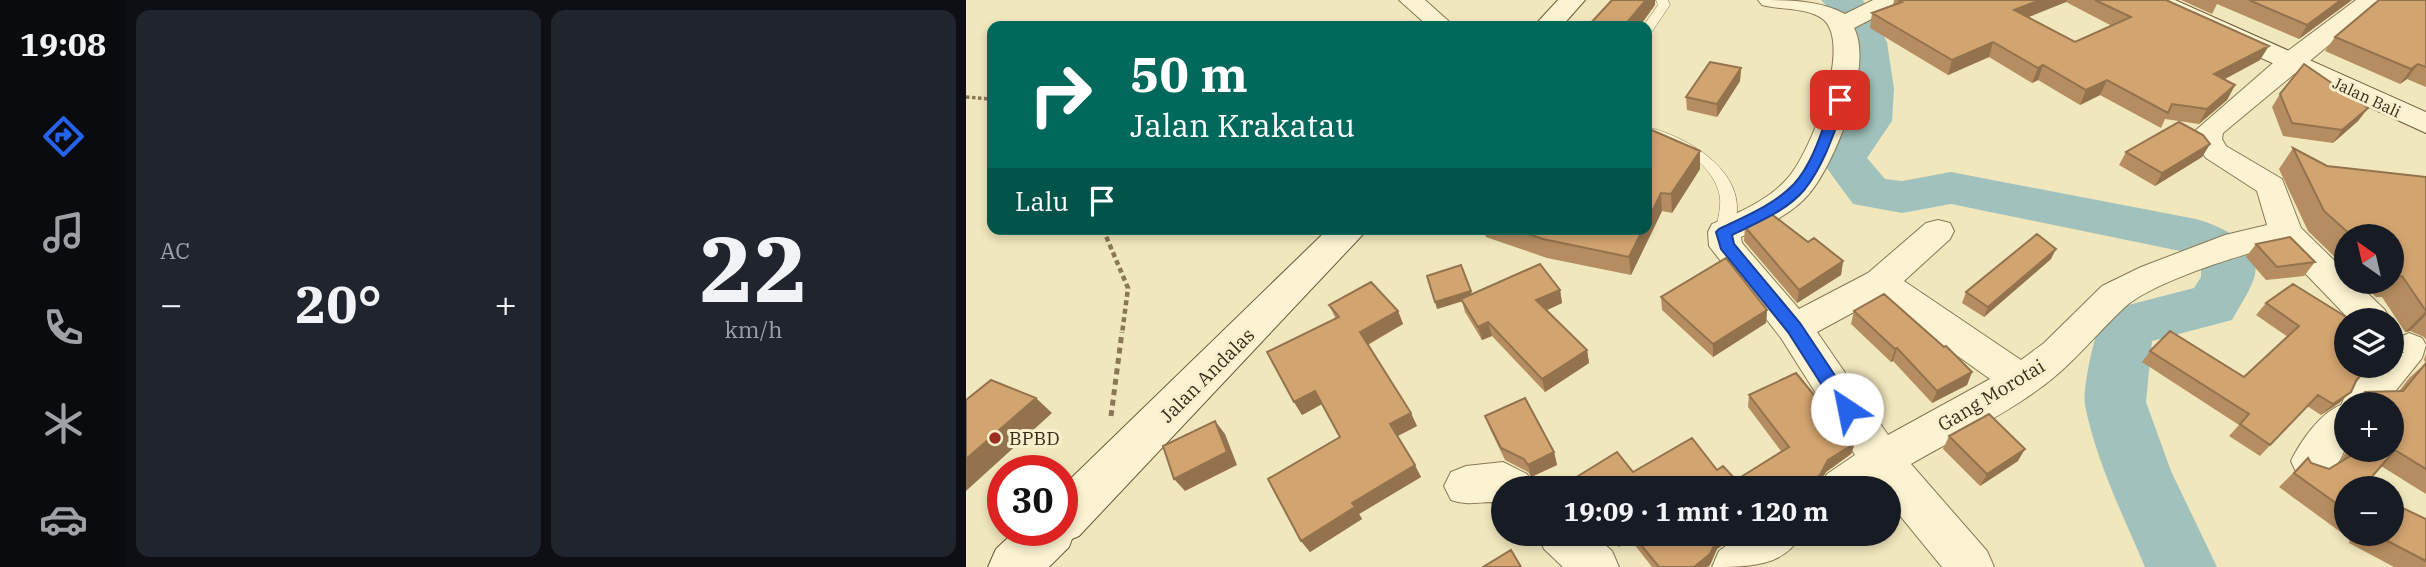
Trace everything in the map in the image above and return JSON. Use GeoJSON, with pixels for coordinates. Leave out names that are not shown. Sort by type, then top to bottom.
{"type":"FeatureCollection","features":[{"type":"Feature","properties":{"kind":"main road"},"geometry":{"type":"LineString","coordinates":[[1552,21],[1572,0]]}},
{"type":"Feature","properties":{"kind":"main road","name":"Jalan Bali"},"geometry":{"type":"LineString","coordinates":[[2154,0],[2426,124]]}},
{"type":"Feature","properties":{"kind":"main road","name":"Jalan Andalas"},"geometry":{"type":"LineString","coordinates":[[1078,504],[1344,235]]}},
{"type":"Feature","properties":{"kind":"main road"},"geometry":{"type":"LineString","coordinates":[[1014,567],[1035,546]]}},
{"type":"Feature","properties":{"kind":"street"},"geometry":{"type":"LineString","coordinates":[[1411,0],[1436,21]]}},
{"type":"Feature","properties":{"kind":"street"},"geometry":{"type":"LineString","coordinates":[[1770,0],[1825,11],[1852,20],[1891,0]]}},
{"type":"Feature","properties":{"kind":"street"},"geometry":{"type":"LineString","coordinates":[[2360,308],[2286,233],[2271,186],[2216,152],[2207,139],[2210,131],[2290,62],[2371,0]]}},
{"type":"Feature","properties":{"kind":"street"},"geometry":{"type":"LineString","coordinates":[[1852,20],[1845,47],[1840,100],[1818,157],[1799,187],[1768,211],[1724,232],[1726,246],[1794,328],[1881,460],[1971,567]]}},
{"type":"Feature","properties":{"kind":"street"},"geometry":{"type":"LineString","coordinates":[[1794,328],[1880,282],[1938,231]]}},
{"type":"Feature","properties":{"kind":"street","name":"Gang Morotai"},"geometry":{"type":"LineString","coordinates":[[1859,476],[1881,460],[2021,380],[2057,354],[2115,295],[2222,248],[2286,233]]}},
{"type":"Feature","properties":{"kind":"street"},"geometry":{"type":"LineString","coordinates":[[1880,282],[2021,380]]}},
{"type":"Feature","properties":{"kind":"street"},"geometry":{"type":"LineString","coordinates":[[2371,392],[2409,347]]}},
{"type":"Feature","properties":{"kind":"street"},"geometry":{"type":"LineString","coordinates":[[2312,461],[2334,436]]}},
{"type":"Feature","properties":{"kind":"street"},"geometry":{"type":"LineString","coordinates":[[1573,546],[1596,567]]}},
{"type":"Feature","properties":{"kind":"lane"},"geometry":{"type":"LineString","coordinates":[[1652,23],[1664,5],[1662,0]]}},
{"type":"Feature","properties":{"kind":"lane"},"geometry":{"type":"LineString","coordinates":[[1652,132],[1670,137],[1708,163],[1728,195],[1724,232]]}},
{"type":"Feature","properties":{"kind":"path"},"geometry":{"type":"LineString","coordinates":[[966,97],[987,99]]}},
{"type":"Feature","properties":{"kind":"path"},"geometry":{"type":"LineString","coordinates":[[1106,235],[1128,288],[1110,424]]}},
{"type":"Feature","properties":{"kind":"building"},"geometry":{"type":"Polygon","coordinates":[[[1612,0],[1646,0],[1628,21],[1593,21],[1612,0]]]}},
{"type":"Feature","properties":{"kind":"building"},"geometry":{"type":"Polygon","coordinates":[[[1898,0],[2040,0],[2014,10],[2075,42],[2131,17],[2095,0],[2166,0],[2269,46],[2214,74],[2235,85],[2207,109],[2172,104],[2168,113],[2107,80],[2086,90],[2043,65],[2038,68],[1993,42],[1952,60],[1872,13],[1902,2],[1898,0]]]}},
{"type":"Feature","properties":{"kind":"building"},"geometry":{"type":"Polygon","coordinates":[[[2249,0],[2341,0],[2307,25],[2249,0]]]}},
{"type":"Feature","properties":{"kind":"building"},"geometry":{"type":"Polygon","coordinates":[[[2379,0],[2426,0],[2426,67],[2418,64],[2411,69],[2335,37],[2379,0]]]}},
{"type":"Feature","properties":{"kind":"building"},"geometry":{"type":"Polygon","coordinates":[[[1710,62],[1741,68],[1717,104],[1686,97],[1710,62]]]}},
{"type":"Feature","properties":{"kind":"building"},"geometry":{"type":"Polygon","coordinates":[[[2304,64],[2368,108],[2342,130],[2292,123],[2280,94],[2304,64]]]}},
{"type":"Feature","properties":{"kind":"building"},"geometry":{"type":"Polygon","coordinates":[[[2179,122],[2203,135],[2210,144],[2162,173],[2126,152],[2179,122]]]}},
{"type":"Feature","properties":{"kind":"building"},"geometry":{"type":"Polygon","coordinates":[[[1652,130],[1700,151],[1671,194],[1661,193],[1652,212],[1652,130]]]}},
{"type":"Feature","properties":{"kind":"building"},"geometry":{"type":"Polygon","coordinates":[[[2293,148],[2327,166],[2426,177],[2426,311],[2404,279],[2404,224],[2339,224],[2324,211],[2293,148]]]}},
{"type":"Feature","properties":{"kind":"building"},"geometry":{"type":"Polygon","coordinates":[[[1770,213],[1808,242],[1814,238],[1843,261],[1799,290],[1745,227],[1770,213]]]}},
{"type":"Feature","properties":{"kind":"building"},"geometry":{"type":"Polygon","coordinates":[[[2037,234],[2056,249],[1988,307],[1966,292],[2037,234]]]}},
{"type":"Feature","properties":{"kind":"building"},"geometry":{"type":"Polygon","coordinates":[[[1531,235],[1640,235],[1629,257],[1531,235]]]}},
{"type":"Feature","properties":{"kind":"building"},"geometry":{"type":"Polygon","coordinates":[[[2290,237],[2315,262],[2277,267],[2256,244],[2290,237]]]}},
{"type":"Feature","properties":{"kind":"building"},"geometry":{"type":"Polygon","coordinates":[[[1726,258],[1767,310],[1713,344],[1661,297],[1726,258]]]}},
{"type":"Feature","properties":{"kind":"building"},"geometry":{"type":"Polygon","coordinates":[[[1540,264],[1560,290],[1536,300],[1587,350],[1542,379],[1488,322],[1478,327],[1461,299],[1540,264]]]}},
{"type":"Feature","properties":{"kind":"building"},"geometry":{"type":"Polygon","coordinates":[[[1461,265],[1471,291],[1435,302],[1427,276],[1461,265]]]}},
{"type":"Feature","properties":{"kind":"building"},"geometry":{"type":"Polygon","coordinates":[[[1371,282],[1398,311],[1360,332],[1411,413],[1390,424],[1415,465],[1352,503],[1355,507],[1301,541],[1268,479],[1340,437],[1315,391],[1294,402],[1267,352],[1339,317],[1329,305],[1371,282]]]}},
{"type":"Feature","properties":{"kind":"building"},"geometry":{"type":"Polygon","coordinates":[[[2293,284],[2334,309],[2334,378],[2358,378],[2351,392],[2334,392],[2333,404],[2318,395],[2270,445],[2240,424],[2249,414],[2150,351],[2170,331],[2244,377],[2299,326],[2266,303],[2293,284]]]}},
{"type":"Feature","properties":{"kind":"building"},"geometry":{"type":"Polygon","coordinates":[[[1884,294],[1946,346],[1972,372],[1937,391],[1897,348],[1854,311],[1884,294]]]}},
{"type":"Feature","properties":{"kind":"building"},"geometry":{"type":"Polygon","coordinates":[[[2426,363],[2426,469],[2404,456],[2404,392],[2365,392],[2403,391],[2426,363]]]}},
{"type":"Feature","properties":{"kind":"building"},"geometry":{"type":"Polygon","coordinates":[[[1796,373],[1855,443],[1828,460],[1818,476],[1742,476],[1789,447],[1749,395],[1796,373]]]}},
{"type":"Feature","properties":{"kind":"building"},"geometry":{"type":"Polygon","coordinates":[[[991,380],[1036,398],[966,459],[966,400],[991,380]]]}},
{"type":"Feature","properties":{"kind":"building"},"geometry":{"type":"Polygon","coordinates":[[[1525,398],[1554,452],[1528,465],[1524,459],[1501,448],[1485,416],[1525,398]]]}},
{"type":"Feature","properties":{"kind":"building"},"geometry":{"type":"Polygon","coordinates":[[[1989,414],[2025,449],[1987,474],[1949,436],[1989,414]]]}},
{"type":"Feature","properties":{"kind":"building"},"geometry":{"type":"Polygon","coordinates":[[[1215,421],[1227,452],[1174,479],[1163,446],[1215,421]]]}},
{"type":"Feature","properties":{"kind":"building"},"geometry":{"type":"Polygon","coordinates":[[[1692,438],[1717,470],[1723,466],[1732,476],[1578,476],[1617,452],[1633,472],[1692,438]]]}},
{"type":"Feature","properties":{"kind":"building"},"geometry":{"type":"Polygon","coordinates":[[[2308,458],[2311,463],[2329,469],[2340,462],[2385,462],[2372,476],[2334,476],[2334,502],[2294,473],[2308,458]]]}},
{"type":"Feature","properties":{"kind":"building"},"geometry":{"type":"Polygon","coordinates":[[[2404,509],[2426,519],[2426,561],[2397,546],[2404,546],[2404,509]]]}},
{"type":"Feature","properties":{"kind":"building"},"geometry":{"type":"Polygon","coordinates":[[[1642,546],[1714,546],[1710,554],[1694,567],[1659,567],[1642,546]]]}},
{"type":"Feature","properties":{"kind":"building"},"geometry":{"type":"Polygon","coordinates":[[[1511,550],[1521,567],[1483,567],[1511,550]]]}},
{"type":"Feature","properties":{"kind":"waterway"},"geometry":{"type":"LineString","coordinates":[[1839,0],[1850,8],[1868,42],[1873,89],[1870,121],[1843,159],[1870,193],[1902,197],[1951,188],[2196,237],[2227,257],[2228,278],[2212,305],[2125,326],[2115,402],[2140,477],[2181,567]]}},
{"type":"Feature","properties":{"kind":"place","name":"BPBD"},"geometry":{"type":"Point","coordinates":[995,438]}},
{"type":"Feature","properties":{"kind":"route"},"geometry":{"type":"LineString","coordinates":[[1840,100],[1818,157],[1799,187],[1768,211],[1724,232],[1726,246],[1794,328],[1847,409]]}}]}
